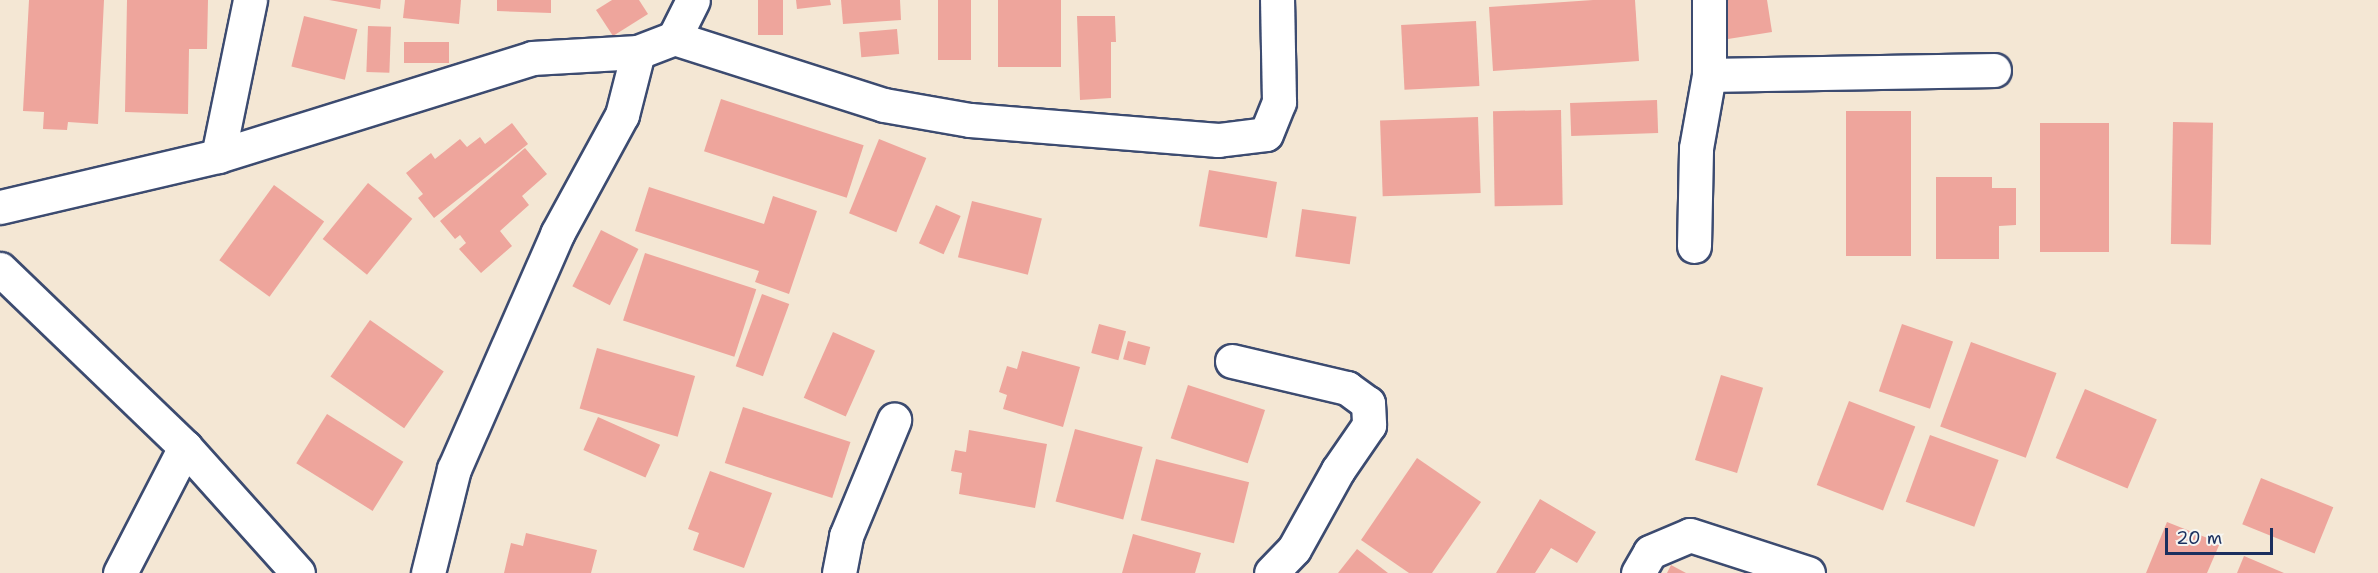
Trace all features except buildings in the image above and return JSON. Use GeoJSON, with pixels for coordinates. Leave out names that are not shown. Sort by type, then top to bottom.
{"type":"FeatureCollection","features":[{"type":"Feature","properties":{"kind":"street"},"geometry":{"type":"LineString","coordinates":[[218,156],[250,0]]}},
{"type":"Feature","properties":{"kind":"street"},"geometry":{"type":"LineString","coordinates":[[674,38],[693,0]]}},
{"type":"Feature","properties":{"kind":"street"},"geometry":{"type":"LineString","coordinates":[[0,207],[218,156],[532,58],[638,52],[674,38],[884,105],[970,120],[1218,140],[1266,134],[1279,102],[1277,0]]}},
{"type":"Feature","properties":{"kind":"street"},"geometry":{"type":"LineString","coordinates":[[1694,246],[1696,148],[1709,75],[1709,0]]}},
{"type":"Feature","properties":{"kind":"street"},"geometry":{"type":"LineString","coordinates":[[428,573],[454,468],[557,234],[622,115],[638,52]]}},
{"type":"Feature","properties":{"kind":"street"},"geometry":{"type":"LineString","coordinates":[[1709,75],[1994,70]]}},
{"type":"Feature","properties":{"kind":"street"},"geometry":{"type":"LineString","coordinates":[[0,269],[185,447],[298,573]]}},
{"type":"Feature","properties":{"kind":"street"},"geometry":{"type":"LineString","coordinates":[[1232,361],[1347,388],[1368,403],[1369,424],[1338,470],[1294,549],[1271,573]]}},
{"type":"Feature","properties":{"kind":"street"},"geometry":{"type":"LineString","coordinates":[[839,573],[846,536],[894,420]]}},
{"type":"Feature","properties":{"kind":"street"},"geometry":{"type":"LineString","coordinates":[[120,573],[185,447]]}},
{"type":"Feature","properties":{"kind":"street"},"geometry":{"type":"LineString","coordinates":[[1638,573],[1650,552],[1690,535],[1808,573]]}}]}
